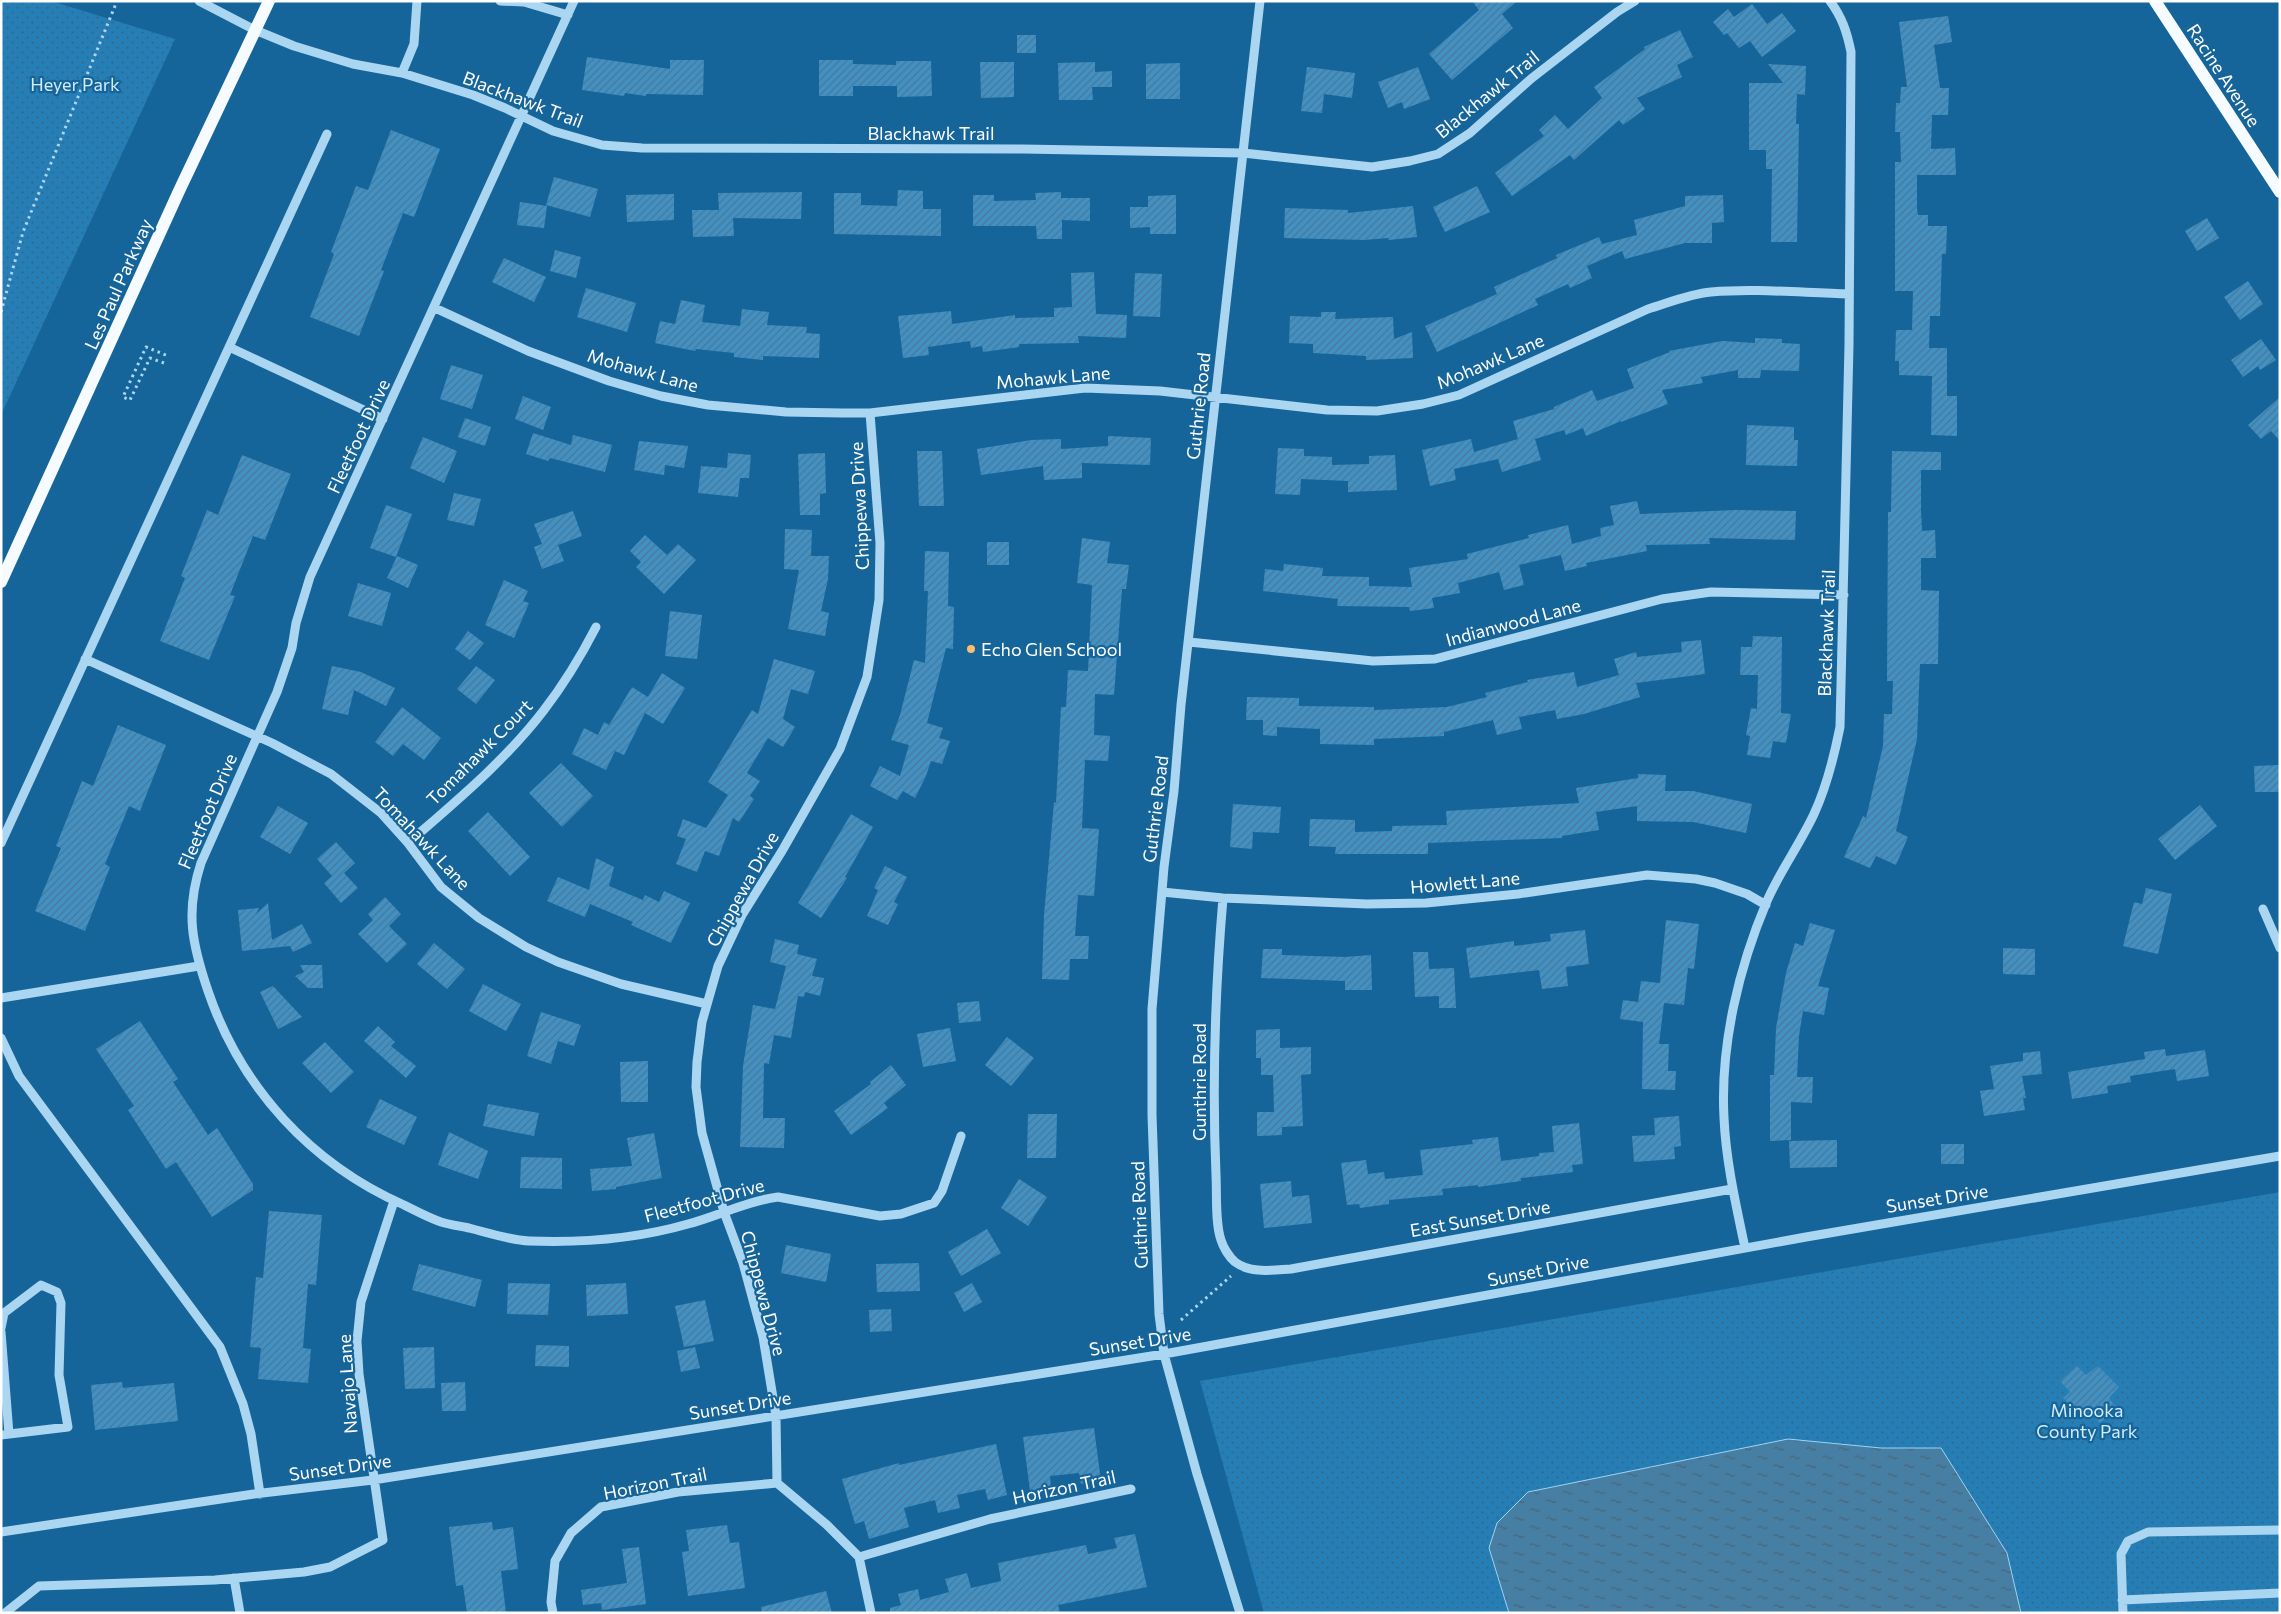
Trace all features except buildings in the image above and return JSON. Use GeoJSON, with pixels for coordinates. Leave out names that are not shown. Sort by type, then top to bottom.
{"type":"FeatureCollection","features":[{"type":"Feature","properties":{"kind":"main road","name":"Les Paul Parkway"},"geometry":{"type":"LineString","coordinates":[[1,582],[175,200],[269,1]]}},
{"type":"Feature","properties":{"kind":"main road","name":"Racine Avenue"},"geometry":{"type":"LineString","coordinates":[[2155,1],[2280,192]]}},
{"type":"Feature","properties":{"kind":"street","name":"Blackhawk Trail"},"geometry":{"type":"LineString","coordinates":[[199,1],[256,30],[294,46],[353,64],[402,73],[473,95],[553,131],[602,145],[642,148],[1023,149],[1243,153],[1372,167],[1438,154],[1470,133],[1532,78],[1617,12],[1635,1]]}},
{"type":"Feature","properties":{"kind":"street"},"geometry":{"type":"LineString","coordinates":[[402,73],[414,44],[417,1]]}},
{"type":"Feature","properties":{"kind":"street"},"geometry":{"type":"LineString","coordinates":[[500,1],[524,2],[568,15]]}},
{"type":"Feature","properties":{"kind":"street","name":"Fleetfoot Drive"},"geometry":{"type":"LineString","coordinates":[[574,1],[520,115],[434,308],[310,577],[296,623],[292,648],[277,692],[256,736],[201,864],[194,885],[191,921],[195,953],[199,966],[225,1036],[254,1083],[281,1119],[328,1162],[378,1194],[440,1222],[517,1240],[596,1241],[660,1232],[761,1199],[778,1197],[880,1216],[900,1214],[934,1203],[942,1191],[961,1136]]}},
{"type":"Feature","properties":{"kind":"street","name":"Guthrie Road"},"geometry":{"type":"LineString","coordinates":[[1240,1613],[1197,1474],[1164,1354],[1159,1314],[1152,1115],[1152,1009],[1162,892],[1260,1]]}},
{"type":"Feature","properties":{"kind":"street","name":"Blackhawk Trail"},"geometry":{"type":"LineString","coordinates":[[1745,1248],[1732,1189],[1724,1117],[1724,1077],[1729,1035],[1752,939],[1766,905],[1813,816],[1825,789],[1840,727],[1852,160],[1851,52],[1847,31],[1839,13],[1830,1]]}},
{"type":"Feature","properties":{"kind":"street"},"geometry":{"type":"LineString","coordinates":[[1,843],[327,134]]}},
{"type":"Feature","properties":{"kind":"street","name":"Mohawk Lane"},"geometry":{"type":"LineString","coordinates":[[434,308],[528,351],[609,381],[660,396],[708,405],[786,412],[870,413],[1085,388],[1122,388],[1327,410],[1377,410],[1423,404],[1459,395],[1648,310],[1709,292],[1750,291],[1849,294]]}},
{"type":"Feature","properties":{"kind":"street"},"geometry":{"type":"LineString","coordinates":[[229,348],[383,419]]}},
{"type":"Feature","properties":{"kind":"street","name":"Chippewa Drive"},"geometry":{"type":"LineString","coordinates":[[776,1416],[763,1337],[743,1263],[724,1212],[702,1133],[696,1087],[701,1030],[718,966],[742,915],[782,851],[840,750],[867,677],[879,600],[880,543],[870,413]]}},
{"type":"Feature","properties":{"kind":"street","name":"Indianwood Lane"},"geometry":{"type":"LineString","coordinates":[[1189,642],[1373,661],[1435,659],[1662,599],[1711,592],[1844,594]]}},
{"type":"Feature","properties":{"kind":"street","name":"Tomahawk Court"},"geometry":{"type":"LineString","coordinates":[[408,843],[505,755],[544,711],[574,668],[596,626]]}},
{"type":"Feature","properties":{"kind":"street","name":"Tomahawk Lane"},"geometry":{"type":"LineString","coordinates":[[86,660],[256,736],[301,757],[331,774],[376,808],[408,843],[441,887],[479,918],[526,947],[558,962],[621,984],[707,1004]]}},
{"type":"Feature","properties":{"kind":"street","name":"Howlett Lane"},"geometry":{"type":"LineString","coordinates":[[1162,892],[1223,898],[1366,904],[1426,903],[1518,894],[1647,875],[1696,879],[1715,883],[1747,894],[1766,905]]}},
{"type":"Feature","properties":{"kind":"street","name":"Gunthrie Road"},"geometry":{"type":"LineString","coordinates":[[1223,898],[1214,1027],[1215,1149],[1219,1234],[1226,1251],[1238,1264]]}},
{"type":"Feature","properties":{"kind":"street"},"geometry":{"type":"LineString","coordinates":[[2263,909],[2280,948]]}},
{"type":"Feature","properties":{"kind":"street"},"geometry":{"type":"LineString","coordinates":[[1,998],[199,966]]}},
{"type":"Feature","properties":{"kind":"street"},"geometry":{"type":"LineString","coordinates":[[1,1038],[19,1076],[220,1347],[243,1404],[251,1434],[260,1494]]}},
{"type":"Feature","properties":{"kind":"street","name":"Sunset Drive"},"geometry":{"type":"LineString","coordinates":[[1,1532],[260,1494],[373,1480],[1164,1354],[1745,1248],[2280,1156]]}},
{"type":"Feature","properties":{"kind":"street","name":"East Sunset Drive"},"geometry":{"type":"LineString","coordinates":[[1238,1264],[1264,1271],[1290,1269],[1732,1189]]}},
{"type":"Feature","properties":{"kind":"street","name":"Navajo Lane"},"geometry":{"type":"LineString","coordinates":[[234,1578],[304,1572],[330,1567],[383,1540],[359,1374],[357,1342],[361,1302],[394,1201]]}},
{"type":"Feature","properties":{"kind":"street"},"geometry":{"type":"LineString","coordinates":[[41,1285],[57,1292],[61,1304],[58,1375],[68,1427],[5,1435],[1,1330],[4,1313],[41,1285]]}},
{"type":"Feature","properties":{"kind":"street"},"geometry":{"type":"LineString","coordinates":[[776,1416],[777,1483],[827,1524],[859,1558],[871,1613]]}},
{"type":"Feature","properties":{"kind":"street","name":"Horizon Trail"},"geometry":{"type":"LineString","coordinates":[[553,1613],[551,1602],[554,1561],[571,1533],[602,1508],[678,1492],[777,1483]]}},
{"type":"Feature","properties":{"kind":"street","name":"Horizon Trail"},"geometry":{"type":"LineString","coordinates":[[859,1558],[990,1519],[1132,1489]]}},
{"type":"Feature","properties":{"kind":"street"},"geometry":{"type":"LineString","coordinates":[[2123,1613],[2121,1554],[2128,1541],[2148,1532],[2280,1530]]}},
{"type":"Feature","properties":{"kind":"street"},"geometry":{"type":"LineString","coordinates":[[5,1613],[39,1586],[234,1578],[240,1613]]}},
{"type":"Feature","properties":{"kind":"street"},"geometry":{"type":"LineString","coordinates":[[2122,1600],[2280,1594]]}},
{"type":"Feature","properties":{"kind":"path"},"geometry":{"type":"LineString","coordinates":[[1,312],[23,232],[117,1]]}},
{"type":"Feature","properties":{"kind":"path"},"geometry":{"type":"LineString","coordinates":[[164,363],[150,358],[130,400],[123,397],[146,347],[168,356]]}},
{"type":"Feature","properties":{"kind":"path"},"geometry":{"type":"LineString","coordinates":[[1180,1320],[1238,1264]]}},
{"type":"Feature","properties":{"kind":"green space","name":"Heyer Park"},"geometry":{"type":"Polygon","coordinates":[[[1,1],[51,1],[175,39],[1,415],[1,1]]]}},
{"type":"Feature","properties":{"kind":"green space","name":"Minooka County Park"},"geometry":{"type":"Polygon","coordinates":[[[2280,1192],[2280,1613],[1264,1613],[1200,1381],[2280,1192]]]}},
{"type":"Feature","properties":{"kind":"water"},"geometry":{"type":"Polygon","coordinates":[[[1788,1439],[1881,1448],[1941,1448],[2007,1553],[2021,1613],[1509,1613],[1489,1548],[1497,1523],[1528,1492],[1788,1439]]]}},
{"type":"Feature","properties":{"kind":"place","name":"Echo Glen School"},"geometry":{"type":"Point","coordinates":[971,649]}}]}
